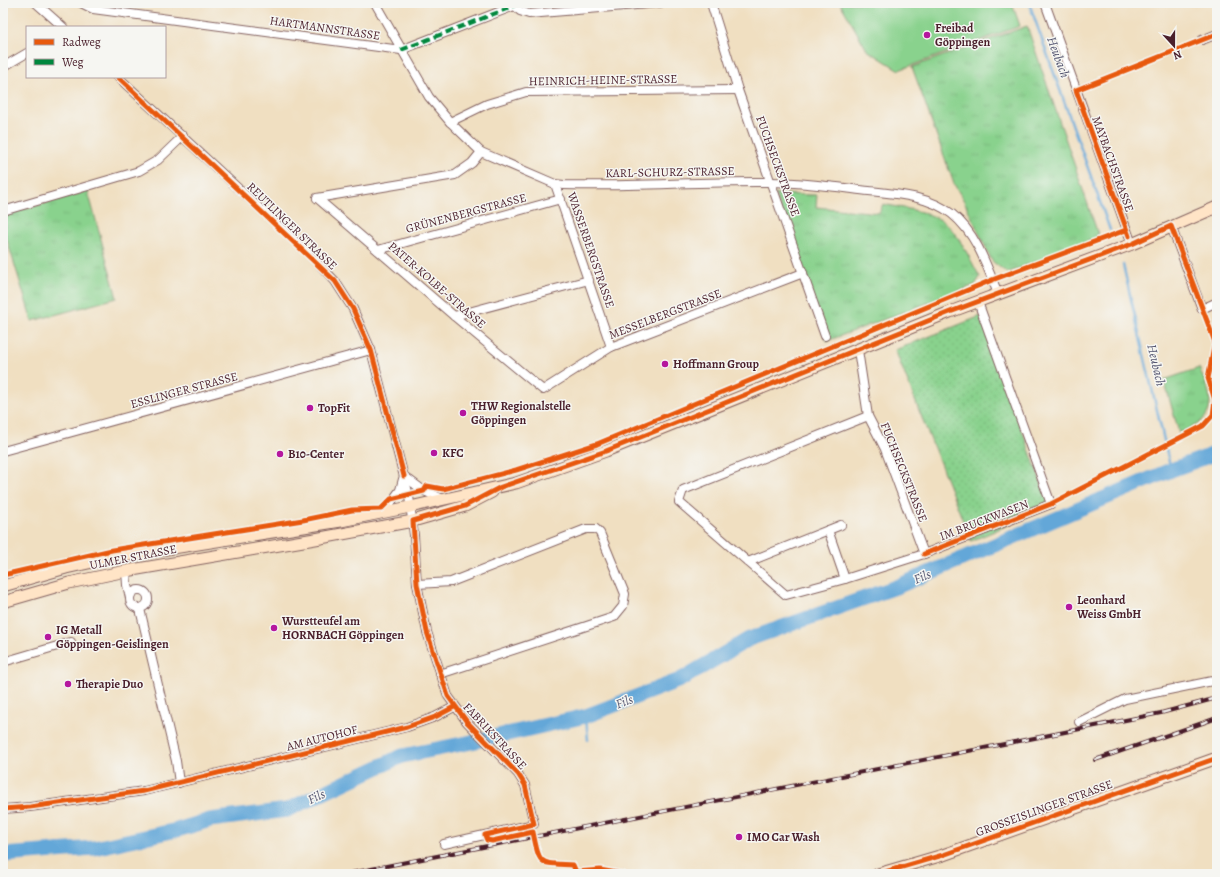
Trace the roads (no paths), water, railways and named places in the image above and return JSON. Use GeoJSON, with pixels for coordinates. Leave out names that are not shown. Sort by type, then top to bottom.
{"type":"FeatureCollection","features":[{"type":"Feature","properties":{"kind":"main road","name":"ULMER STRASSE"},"geometry":{"type":"LineString","coordinates":[[3,586],[66,568],[110,558],[342,521],[501,487],[606,451],[998,294],[1132,244],[1217,207]]}},
{"type":"Feature","properties":{"kind":"main road","name":"ULMER STRASSE"},"geometry":{"type":"LineString","coordinates":[[3,602],[69,583],[126,571],[413,521],[465,506],[501,487]]}},
{"type":"Feature","properties":{"kind":"main road","name":"GROSSEISLINGER STRASSE"},"geometry":{"type":"LineString","coordinates":[[878,874],[943,855],[1217,758]]}},
{"type":"Feature","properties":{"kind":"street"},"geometry":{"type":"LineString","coordinates":[[36,3],[60,26]]}},
{"type":"Feature","properties":{"kind":"street","name":"HARTMANNSTRASSE"},"geometry":{"type":"LineString","coordinates":[[81,3],[93,9],[401,50]]}},
{"type":"Feature","properties":{"kind":"street","name":"KARL-SCHURZ-STRASSE"},"geometry":{"type":"LineString","coordinates":[[375,3],[429,97],[450,122],[482,152],[555,184],[647,185],[770,182],[817,184],[902,195],[931,201],[964,224],[976,243],[998,294]]}},
{"type":"Feature","properties":{"kind":"street"},"geometry":{"type":"LineString","coordinates":[[401,50],[513,5],[520,11],[528,14],[660,3]]}},
{"type":"Feature","properties":{"kind":"street","name":"FUCHSECKSTRASSE"},"geometry":{"type":"LineString","coordinates":[[711,3],[738,90],[825,336]]}},
{"type":"Feature","properties":{"kind":"street","name":"MAYBACHSTRASSE"},"geometry":{"type":"LineString","coordinates":[[1045,3],[1132,244]]}},
{"type":"Feature","properties":{"kind":"street"},"geometry":{"type":"LineString","coordinates":[[1202,40],[1217,34]]}},
{"type":"Feature","properties":{"kind":"street"},"geometry":{"type":"LineString","coordinates":[[3,68],[26,54]]}},
{"type":"Feature","properties":{"kind":"street","name":"REUTLINGER STRASSE"},"geometry":{"type":"LineString","coordinates":[[119,78],[183,136],[335,281],[353,309],[371,350],[404,476],[410,507]]}},
{"type":"Feature","properties":{"kind":"street","name":"HEINRICH-HEINE-STRASSE"},"geometry":{"type":"LineString","coordinates":[[450,122],[487,104],[526,92],[738,90]]}},
{"type":"Feature","properties":{"kind":"street"},"geometry":{"type":"LineString","coordinates":[[3,211],[139,171],[158,160],[183,136]]}},
{"type":"Feature","properties":{"kind":"street","name":"PATER-KOLBE-STRASSE"},"geometry":{"type":"LineString","coordinates":[[482,152],[472,163],[455,175],[317,198],[454,316],[543,390]]}},
{"type":"Feature","properties":{"kind":"street","name":"WASSERBERGSTRASSE"},"geometry":{"type":"LineString","coordinates":[[555,184],[611,347]]}},
{"type":"Feature","properties":{"kind":"street","name":"GRÜNENBERGSTRASSE"},"geometry":{"type":"LineString","coordinates":[[378,250],[561,199]]}},
{"type":"Feature","properties":{"kind":"street"},"geometry":{"type":"LineString","coordinates":[[1171,226],[1202,309],[1217,302]]}},
{"type":"Feature","properties":{"kind":"street","name":"MESSELBERGSTRASSE"},"geometry":{"type":"LineString","coordinates":[[543,390],[611,347],[803,273]]}},
{"type":"Feature","properties":{"kind":"street"},"geometry":{"type":"LineString","coordinates":[[454,316],[589,280]]}},
{"type":"Feature","properties":{"kind":"street","name":"IM BRUCKWASEN"},"geometry":{"type":"LineString","coordinates":[[868,416],[683,490],[679,502],[786,595],[845,579],[924,554],[1051,504],[978,302]]}},
{"type":"Feature","properties":{"kind":"street","name":"ESSLINGER STRASSE"},"geometry":{"type":"LineString","coordinates":[[3,451],[371,350]]}},
{"type":"Feature","properties":{"kind":"street","name":"FUCHSECKSTRASSE"},"geometry":{"type":"LineString","coordinates":[[858,350],[868,416],[885,449],[924,554]]}},
{"type":"Feature","properties":{"kind":"street"},"geometry":{"type":"LineString","coordinates":[[384,512],[400,490],[404,476],[424,491],[443,499]]}},
{"type":"Feature","properties":{"kind":"street"},"geometry":{"type":"LineString","coordinates":[[410,507],[413,521],[418,584],[427,632],[440,674],[454,707]]}},
{"type":"Feature","properties":{"kind":"street"},"geometry":{"type":"LineString","coordinates":[[748,562],[841,525]]}},
{"type":"Feature","properties":{"kind":"street"},"geometry":{"type":"LineString","coordinates":[[418,584],[451,582],[586,529],[596,529],[600,533],[625,594],[623,606],[614,618],[440,674]]}},
{"type":"Feature","properties":{"kind":"street"},"geometry":{"type":"LineString","coordinates":[[828,530],[845,579]]}},
{"type":"Feature","properties":{"kind":"street"},"geometry":{"type":"LineString","coordinates":[[126,571],[127,586],[130,598],[133,606],[140,609]]}},
{"type":"Feature","properties":{"kind":"street"},"geometry":{"type":"LineString","coordinates":[[130,598],[134,592],[138,590],[146,592],[149,600],[148,604],[140,609]]}},
{"type":"Feature","properties":{"kind":"street"},"geometry":{"type":"LineString","coordinates":[[140,609],[176,761],[178,783]]}},
{"type":"Feature","properties":{"kind":"street"},"geometry":{"type":"LineString","coordinates":[[3,662],[71,642]]}},
{"type":"Feature","properties":{"kind":"street"},"geometry":{"type":"LineString","coordinates":[[1079,722],[1125,699],[1217,680]]}},
{"type":"Feature","properties":{"kind":"street","name":"AM AUTOHOF"},"geometry":{"type":"LineString","coordinates":[[3,808],[38,806],[125,794],[178,783],[407,726],[435,717],[454,707]]}},
{"type":"Feature","properties":{"kind":"street","name":"FABRIKSTRASSE"},"geometry":{"type":"LineString","coordinates":[[444,844],[534,824],[525,785],[518,774],[454,707]]}},
{"type":"Feature","properties":{"kind":"waterway","name":"Heubach"},"geometry":{"type":"LineString","coordinates":[[1029,3],[1110,230]]}},
{"type":"Feature","properties":{"kind":"waterway","name":"Heubach"},"geometry":{"type":"LineString","coordinates":[[1123,265],[1171,470]]}},
{"type":"Feature","properties":{"kind":"waterway","name":"Fils"},"geometry":{"type":"LineString","coordinates":[[3,855],[94,848],[177,830],[210,820],[287,810],[402,756],[586,716],[680,680],[749,639],[896,587],[1171,470],[1217,453]]}},
{"type":"Feature","properties":{"kind":"waterway"},"geometry":{"type":"LineString","coordinates":[[586,716],[588,740]]}},
{"type":"Feature","properties":{"kind":"railway"},"geometry":{"type":"LineString","coordinates":[[346,874],[1161,713],[1217,698]]}},
{"type":"Feature","properties":{"kind":"railway"},"geometry":{"type":"LineString","coordinates":[[1095,760],[1217,718]]}},
{"type":"Feature","properties":{"kind":"place","name":"Freibad Göppingen"},"geometry":{"type":"Point","coordinates":[927,35]}},
{"type":"Feature","properties":{"kind":"place","name":"Hoffmann Group"},"geometry":{"type":"Point","coordinates":[665,364]}},
{"type":"Feature","properties":{"kind":"place","name":"TopFit"},"geometry":{"type":"Point","coordinates":[310,408]}},
{"type":"Feature","properties":{"kind":"place","name":"THW Regionalstelle Göppingen"},"geometry":{"type":"Point","coordinates":[463,413]}},
{"type":"Feature","properties":{"kind":"place","name":"KFC"},"geometry":{"type":"Point","coordinates":[434,453]}},
{"type":"Feature","properties":{"kind":"place","name":"B10-Center"},"geometry":{"type":"Point","coordinates":[280,454]}},
{"type":"Feature","properties":{"kind":"place","name":"Leonhard Weiss GmbH"},"geometry":{"type":"Point","coordinates":[1069,607]}},
{"type":"Feature","properties":{"kind":"place","name":"Wurstteufel am HORNBACH Göppingen"},"geometry":{"type":"Point","coordinates":[274,628]}},
{"type":"Feature","properties":{"kind":"place","name":"IG Metall Göppingen-Geislingen"},"geometry":{"type":"Point","coordinates":[48,637]}},
{"type":"Feature","properties":{"kind":"place","name":"Therapie Duo"},"geometry":{"type":"Point","coordinates":[68,684]}},
{"type":"Feature","properties":{"kind":"place","name":"IMO Car Wash"},"geometry":{"type":"Point","coordinates":[739,837]}}]}
